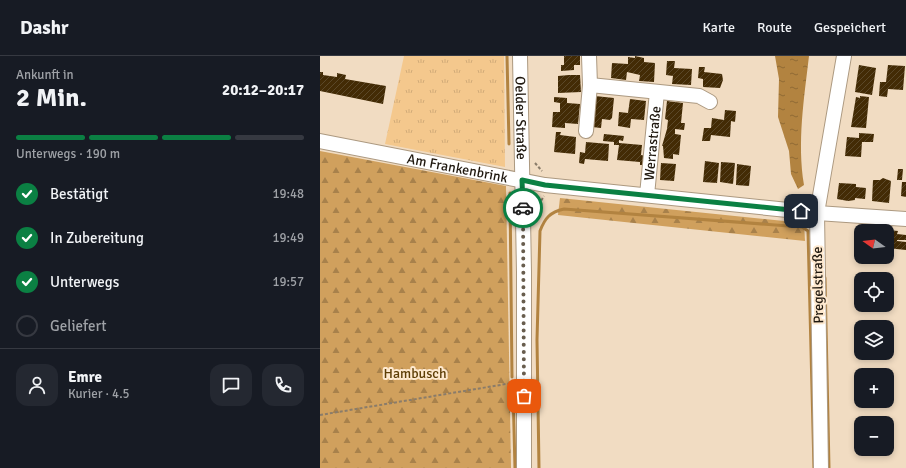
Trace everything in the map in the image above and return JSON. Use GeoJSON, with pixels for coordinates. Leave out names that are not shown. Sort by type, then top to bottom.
{"type":"FeatureCollection","features":[{"type":"Feature","properties":{"kind":"street","name":"Oelder Straße"},"geometry":{"type":"LineString","coordinates":[[520,56],[524,272],[524,468]]}},
{"type":"Feature","properties":{"kind":"street"},"geometry":{"type":"LineString","coordinates":[[586,131],[590,85],[589,56]]}},
{"type":"Feature","properties":{"kind":"street","name":"Pregelstraße"},"geometry":{"type":"LineString","coordinates":[[821,468],[816,213],[844,56]]}},
{"type":"Feature","properties":{"kind":"street","name":"Werrastraße"},"geometry":{"type":"LineString","coordinates":[[590,85],[699,96],[710,102]]}},
{"type":"Feature","properties":{"kind":"street","name":"Werrastraße"},"geometry":{"type":"LineString","coordinates":[[647,195],[657,92]]}},
{"type":"Feature","properties":{"kind":"street","name":"Am Frankenbrink"},"geometry":{"type":"LineString","coordinates":[[320,141],[545,185],[816,213],[906,219]]}},
{"type":"Feature","properties":{"kind":"path"},"geometry":{"type":"LineString","coordinates":[[320,415],[503,383],[523,382]]}},
{"type":"Feature","properties":{"kind":"green space"},"geometry":{"type":"Polygon","coordinates":[[[404,56],[504,56],[505,167],[385,144],[404,56]]]}},
{"type":"Feature","properties":{"kind":"green space","name":"Hambusch"},"geometry":{"type":"Polygon","coordinates":[[[320,151],[506,186],[511,468],[320,468],[320,151]]]}},
{"type":"Feature","properties":{"kind":"green space"},"geometry":{"type":"Polygon","coordinates":[[[560,198],[804,223],[805,241],[558,215],[560,198]]]}},
{"type":"Feature","properties":{"kind":"water"},"geometry":{"type":"Polygon","coordinates":[[[775,56],[809,56],[803,104],[801,137],[804,185],[798,189],[791,174],[789,151],[778,117],[779,79],[775,56]]]}},
{"type":"Feature","properties":{"kind":"building"},"geometry":{"type":"Polygon","coordinates":[[[564,56],[580,56],[580,65],[574,65],[574,70],[561,71],[561,65],[564,65],[564,56]]]}},
{"type":"Feature","properties":{"kind":"building"},"geometry":{"type":"Polygon","coordinates":[[[635,56],[644,58],[644,62],[655,63],[654,82],[639,81],[640,75],[627,72],[626,80],[611,78],[612,63],[628,64],[628,57],[635,58],[635,56]]]}},
{"type":"Feature","properties":{"kind":"building"},"geometry":{"type":"Polygon","coordinates":[[[667,61],[675,61],[674,68],[692,69],[691,85],[672,84],[673,76],[666,75],[667,61]]]}},
{"type":"Feature","properties":{"kind":"building"},"geometry":{"type":"Polygon","coordinates":[[[859,65],[876,68],[872,95],[855,92],[859,65]]]}},
{"type":"Feature","properties":{"kind":"building"},"geometry":{"type":"Polygon","coordinates":[[[888,65],[905,66],[903,90],[888,89],[887,97],[879,96],[880,82],[886,82],[888,65]]]}},
{"type":"Feature","properties":{"kind":"building"},"geometry":{"type":"Polygon","coordinates":[[[699,67],[705,67],[704,72],[722,74],[723,80],[720,88],[703,87],[703,79],[698,78],[699,67]]]}},
{"type":"Feature","properties":{"kind":"building"},"geometry":{"type":"Polygon","coordinates":[[[320,72],[323,72],[323,75],[337,77],[337,73],[346,75],[345,79],[386,86],[383,104],[320,91],[320,72]]]}},
{"type":"Feature","properties":{"kind":"building"},"geometry":{"type":"Polygon","coordinates":[[[580,75],[581,92],[558,93],[558,76],[580,75]]]}},
{"type":"Feature","properties":{"kind":"building"},"geometry":{"type":"Polygon","coordinates":[[[595,96],[614,98],[612,118],[610,120],[602,119],[601,128],[592,127],[595,96]]]}},
{"type":"Feature","properties":{"kind":"building"},"geometry":{"type":"Polygon","coordinates":[[[860,96],[869,97],[866,128],[851,127],[856,97],[860,98],[860,96]]]}},
{"type":"Feature","properties":{"kind":"building"},"geometry":{"type":"Polygon","coordinates":[[[554,97],[567,98],[567,103],[580,104],[578,124],[565,123],[565,128],[552,127],[553,112],[560,112],[560,103],[554,102],[554,97]]]}},
{"type":"Feature","properties":{"kind":"building"},"geometry":{"type":"Polygon","coordinates":[[[630,99],[646,101],[644,120],[631,119],[630,128],[618,126],[619,112],[628,113],[630,99]]]}},
{"type":"Feature","properties":{"kind":"building"},"geometry":{"type":"Polygon","coordinates":[[[667,101],[683,103],[681,123],[685,123],[684,130],[675,129],[675,134],[681,135],[679,155],[673,154],[673,159],[664,158],[662,146],[668,120],[665,119],[667,101]]]}},
{"type":"Feature","properties":{"kind":"building"},"geometry":{"type":"Polygon","coordinates":[[[725,110],[736,111],[735,122],[731,121],[730,137],[711,135],[710,141],[702,141],[704,128],[711,128],[712,118],[724,120],[725,110]]]}},
{"type":"Feature","properties":{"kind":"building"},"geometry":{"type":"Polygon","coordinates":[[[556,132],[561,132],[560,135],[576,137],[575,154],[554,152],[556,132]]]}},
{"type":"Feature","properties":{"kind":"building"},"geometry":{"type":"Polygon","coordinates":[[[859,133],[874,134],[873,142],[862,142],[861,157],[845,156],[847,137],[859,138],[859,133]]]}},
{"type":"Feature","properties":{"kind":"building"},"geometry":{"type":"Polygon","coordinates":[[[604,134],[624,136],[623,141],[619,140],[619,143],[642,145],[641,155],[646,156],[645,165],[640,165],[640,162],[617,160],[619,145],[614,145],[614,142],[603,141],[604,134]]]}},
{"type":"Feature","properties":{"kind":"building"},"geometry":{"type":"Polygon","coordinates":[[[586,142],[609,144],[608,161],[585,159],[584,164],[579,163],[580,152],[585,153],[586,142]]]}},
{"type":"Feature","properties":{"kind":"building"},"geometry":{"type":"Polygon","coordinates":[[[705,161],[719,163],[717,183],[703,182],[705,161]]]}},
{"type":"Feature","properties":{"kind":"building"},"geometry":{"type":"Polygon","coordinates":[[[721,162],[735,163],[733,184],[720,182],[721,162]]]}},
{"type":"Feature","properties":{"kind":"building"},"geometry":{"type":"Polygon","coordinates":[[[661,163],[676,164],[674,181],[660,180],[661,163]]]}},
{"type":"Feature","properties":{"kind":"building"},"geometry":{"type":"Polygon","coordinates":[[[737,164],[751,166],[749,186],[736,185],[737,164]]]}},
{"type":"Feature","properties":{"kind":"building"},"geometry":{"type":"Polygon","coordinates":[[[898,169],[903,169],[902,180],[897,180],[898,169]]]}},
{"type":"Feature","properties":{"kind":"building"},"geometry":{"type":"Polygon","coordinates":[[[883,178],[891,181],[889,203],[872,201],[873,180],[880,180],[883,178]]]}},
{"type":"Feature","properties":{"kind":"building"},"geometry":{"type":"Polygon","coordinates":[[[902,182],[906,182],[906,197],[901,196],[902,182]]]}},
{"type":"Feature","properties":{"kind":"building"},"geometry":{"type":"Polygon","coordinates":[[[839,183],[856,184],[856,187],[866,188],[865,199],[855,198],[855,200],[848,201],[837,199],[839,183]]]}},
{"type":"Feature","properties":{"kind":"building"},"geometry":{"type":"Polygon","coordinates":[[[894,231],[898,231],[897,234],[906,235],[906,240],[897,241],[906,242],[906,250],[894,249],[894,231]]]}},
{"type":"Feature","properties":{"kind":"waterway"},"geometry":{"type":"LineString","coordinates":[[507,56],[509,144]]}},
{"type":"Feature","properties":{"kind":"waterway"},"geometry":{"type":"LineString","coordinates":[[510,193],[512,377]]}},
{"type":"Feature","properties":{"kind":"waterway"},"geometry":{"type":"LineString","coordinates":[[539,468],[537,340],[540,231],[544,222],[549,216],[564,209],[802,227],[808,231],[814,468]]}},
{"type":"Feature","properties":{"kind":"waterway"},"geometry":{"type":"LineString","coordinates":[[825,278],[829,468]]}},
{"type":"Feature","properties":{"kind":"waterway"},"geometry":{"type":"LineString","coordinates":[[513,390],[515,468]]}},
{"type":"Feature","properties":{"kind":"way so far"},"geometry":{"type":"LineString","coordinates":[[523,208],[524,396]]}},
{"type":"Feature","properties":{"kind":"route"},"geometry":{"type":"LineString","coordinates":[[523,208],[522,180],[545,185],[801,211]]}}]}
